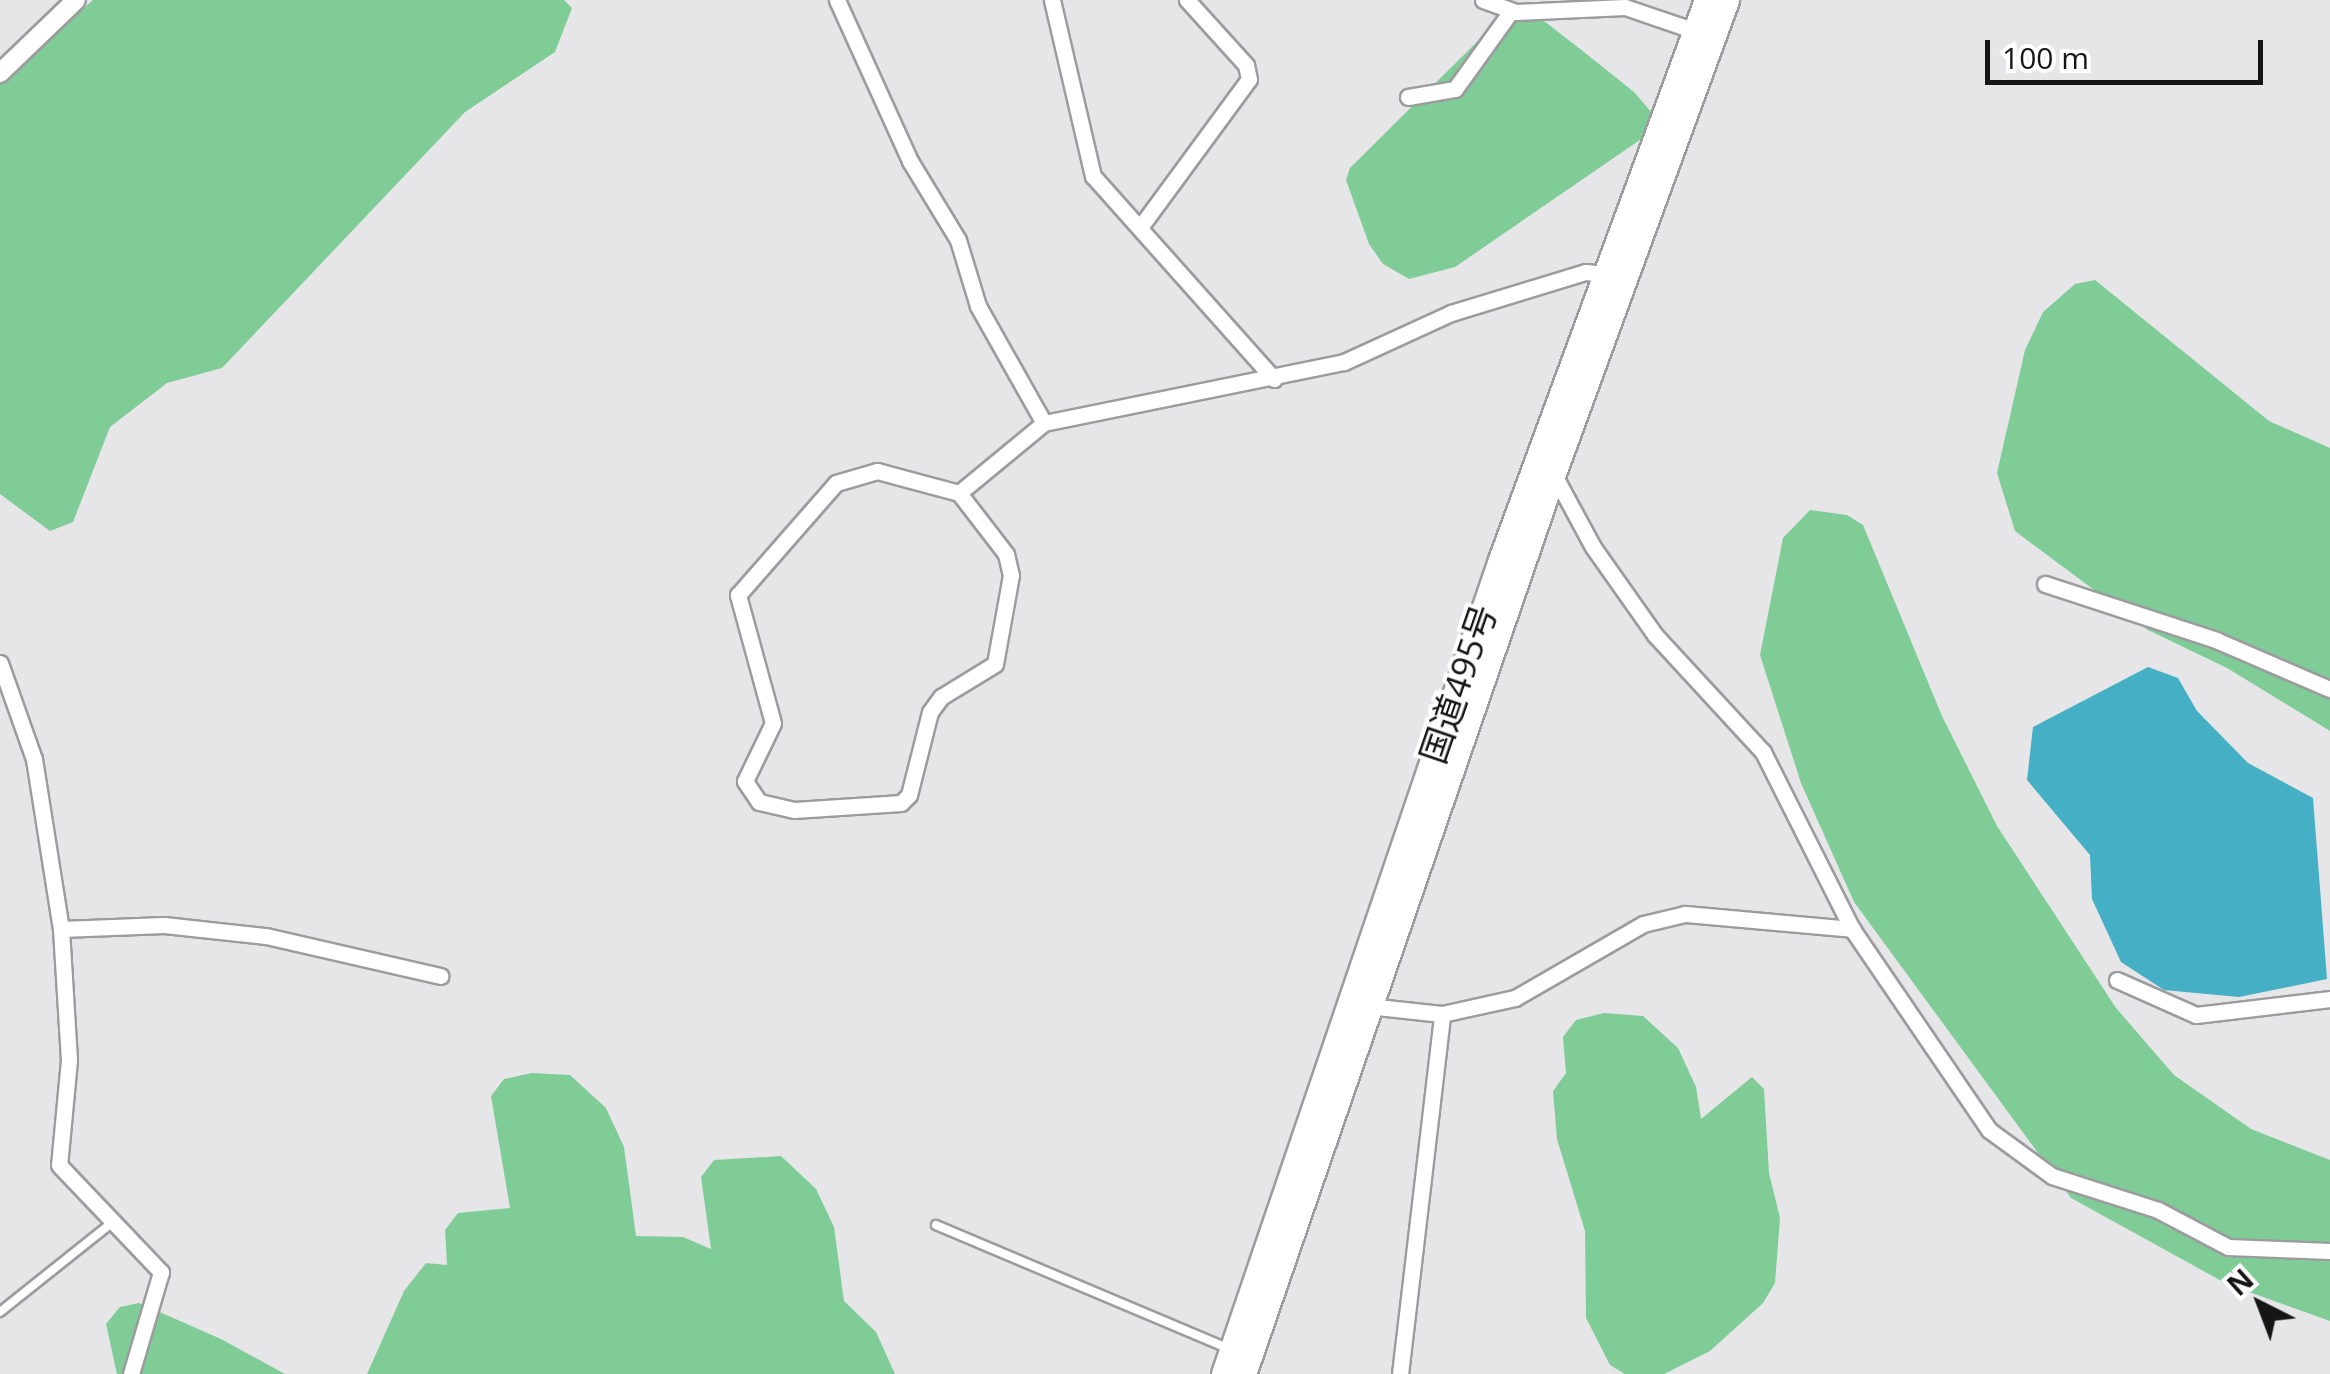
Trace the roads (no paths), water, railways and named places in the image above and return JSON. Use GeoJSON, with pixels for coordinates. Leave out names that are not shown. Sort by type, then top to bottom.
{"type":"FeatureCollection","features":[{"type":"Feature","properties":{"kind":"highway","name":"国道495号"},"geometry":{"type":"LineString","coordinates":[[1228,1362],[1501,560],[1707,0]]}},
{"type":"Feature","properties":{"kind":"highway","name":"国道495号"},"geometry":{"type":"LineString","coordinates":[[1243,1374],[1553,473],[1726,0]]}},
{"type":"Feature","properties":{"kind":"street"},"geometry":{"type":"LineString","coordinates":[[0,73],[76,0]]}},
{"type":"Feature","properties":{"kind":"street"},"geometry":{"type":"LineString","coordinates":[[837,0],[910,161],[958,240],[978,306],[1044,423]]}},
{"type":"Feature","properties":{"kind":"street"},"geometry":{"type":"LineString","coordinates":[[1052,0],[1093,176],[1274,379]]}},
{"type":"Feature","properties":{"kind":"street"},"geometry":{"type":"LineString","coordinates":[[1141,226],[1249,79],[1246,65],[1187,0]]}},
{"type":"Feature","properties":{"kind":"street"},"geometry":{"type":"LineString","coordinates":[[1483,0],[1510,10],[1626,3],[1696,31]]}},
{"type":"Feature","properties":{"kind":"street"},"geometry":{"type":"LineString","coordinates":[[1408,96],[1455,89],[1510,10]]}},
{"type":"Feature","properties":{"kind":"street"},"geometry":{"type":"LineString","coordinates":[[959,493],[1044,423],[1344,362],[1452,313],[1584,272],[1607,274]]}},
{"type":"Feature","properties":{"kind":"street"},"geometry":{"type":"LineString","coordinates":[[877,471],[959,493],[1006,554],[1011,575],[995,664],[930,712],[909,795],[901,802],[794,810],[760,802],[745,781],[773,723],[738,595],[836,483],[877,471]]}},
{"type":"Feature","properties":{"kind":"street"},"geometry":{"type":"LineString","coordinates":[[1553,473],[1592,547],[1655,635],[1762,752],[1852,930],[1989,1130],[2052,1176],[2158,1210],[2228,1247],[2330,1251]]}},
{"type":"Feature","properties":{"kind":"street"},"geometry":{"type":"LineString","coordinates":[[2045,584],[2216,640],[2330,689]]}},
{"type":"Feature","properties":{"kind":"street"},"geometry":{"type":"LineString","coordinates":[[0,663],[34,759],[61,929],[69,1060],[59,1165],[110,1225],[161,1272],[131,1374]]}},
{"type":"Feature","properties":{"kind":"street"},"geometry":{"type":"LineString","coordinates":[[1368,1006],[1442,1014],[1516,998],[1644,924],[1685,914],[1852,930]]}},
{"type":"Feature","properties":{"kind":"street"},"geometry":{"type":"LineString","coordinates":[[61,929],[164,925],[266,936],[440,976]]}},
{"type":"Feature","properties":{"kind":"street"},"geometry":{"type":"LineString","coordinates":[[2117,980],[2196,1015],[2330,999]]}},
{"type":"Feature","properties":{"kind":"street"},"geometry":{"type":"LineString","coordinates":[[1400,1374],[1442,1014]]}},
{"type":"Feature","properties":{"kind":"lane"},"geometry":{"type":"LineString","coordinates":[[0,1312],[110,1225]]}},
{"type":"Feature","properties":{"kind":"lane"},"geometry":{"type":"LineString","coordinates":[[936,1225],[1228,1362]]}},
{"type":"Feature","properties":{"kind":"water"},"geometry":{"type":"Polygon","coordinates":[[[2148,667],[2178,678],[2197,711],[2248,763],[2313,798],[2327,979],[2239,997],[2164,990],[2121,962],[2092,899],[2090,855],[2027,780],[2033,727],[2148,667]]]}}]}
